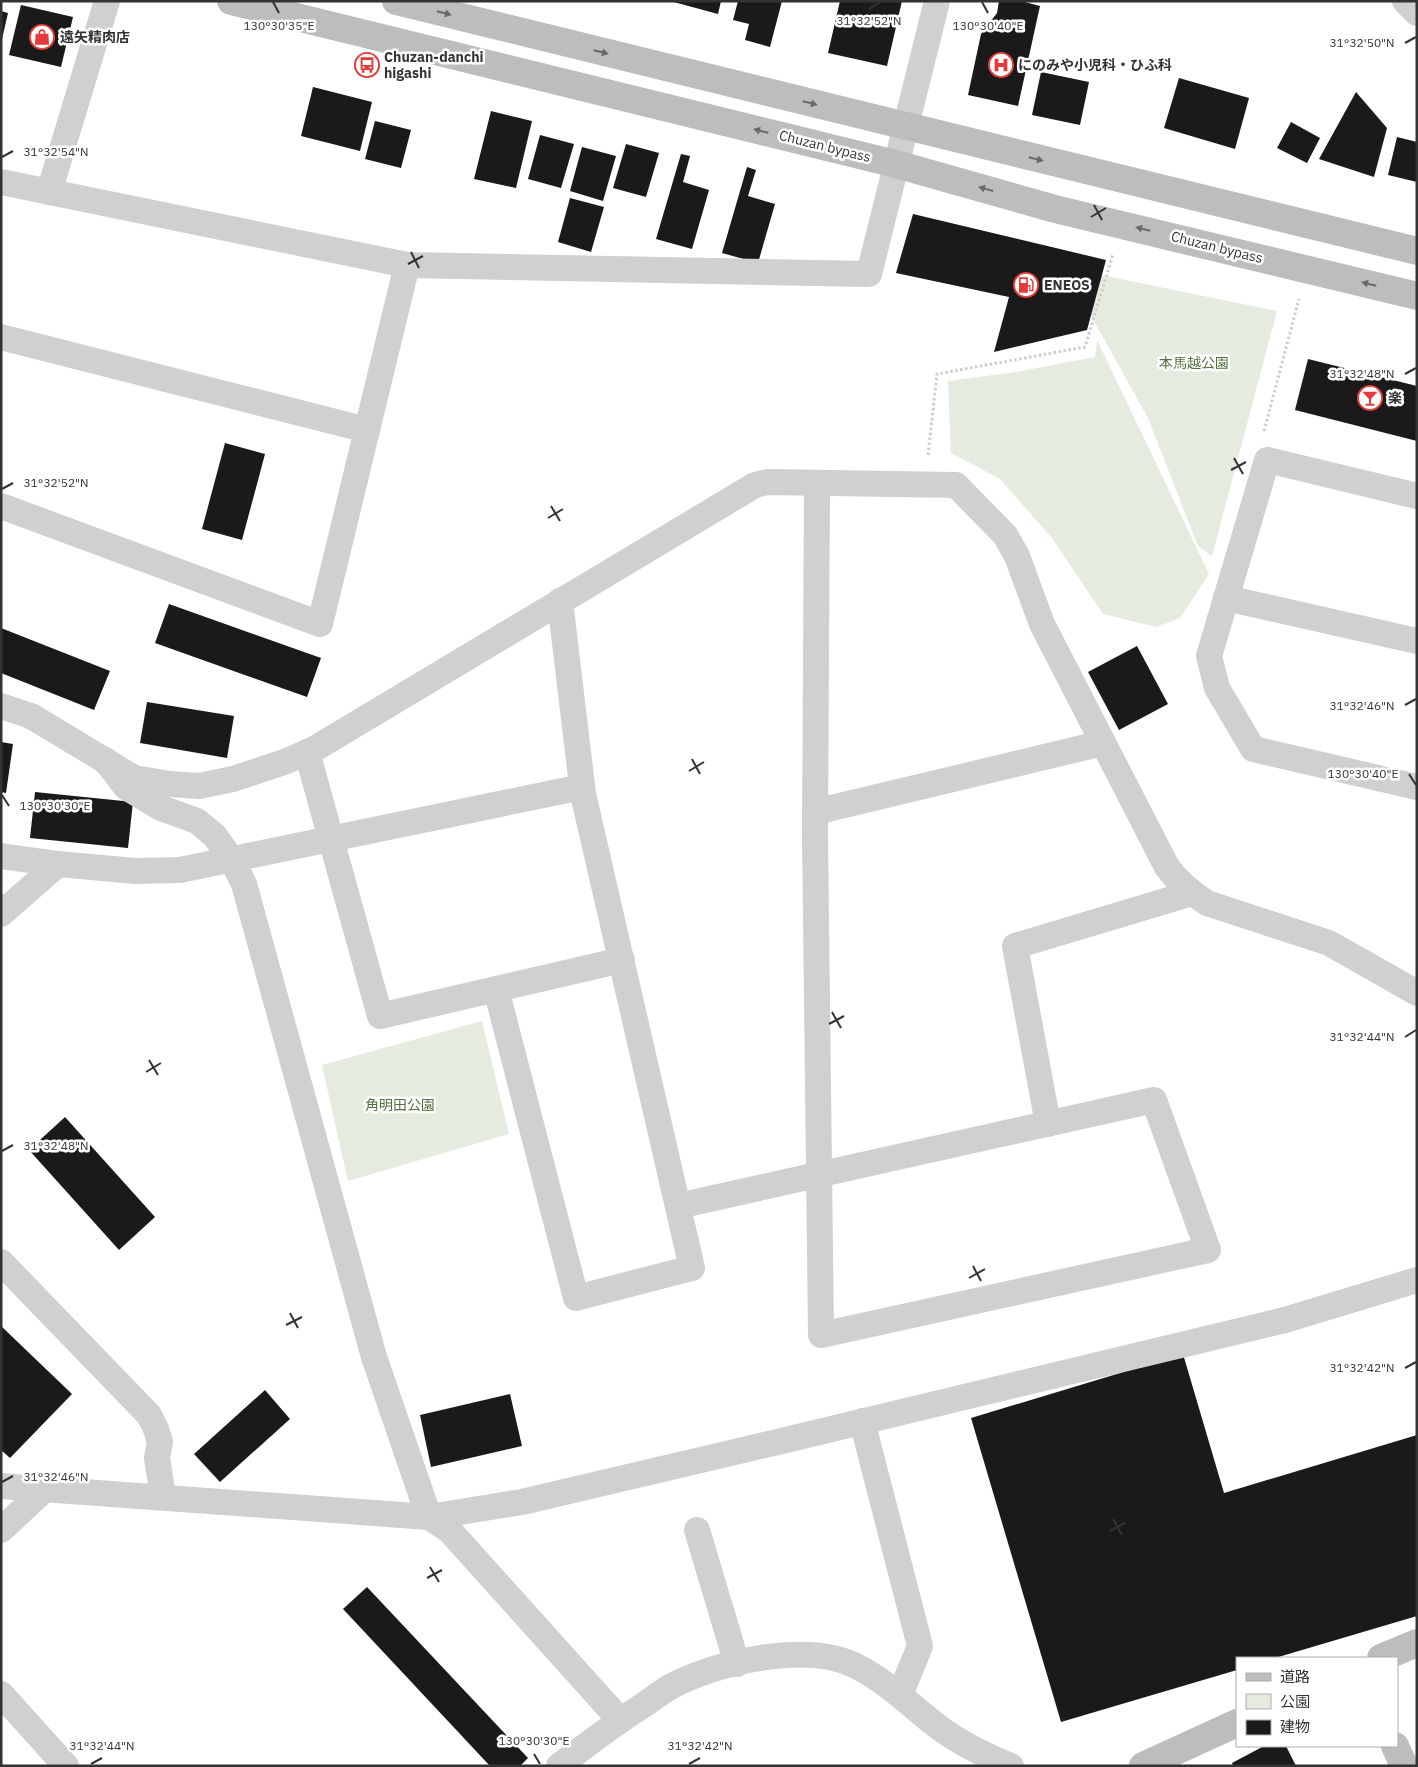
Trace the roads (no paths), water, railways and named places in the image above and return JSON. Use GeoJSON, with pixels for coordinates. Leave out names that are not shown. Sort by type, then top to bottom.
{"type":"FeatureCollection","features":[{"type":"Feature","properties":{"kind":"street"},"geometry":{"type":"LineString","coordinates":[[49,192],[107,1]]}},
{"type":"Feature","properties":{"kind":"street","name":"Chuzan bypass"},"geometry":{"type":"LineString","coordinates":[[231,1],[896,164],[1055,209],[1417,296]]}},
{"type":"Feature","properties":{"kind":"street"},"geometry":{"type":"LineString","coordinates":[[396,1],[906,126],[1105,177],[1417,251]]}},
{"type":"Feature","properties":{"kind":"street"},"geometry":{"type":"LineString","coordinates":[[1,182],[407,265],[869,274],[937,1]]}},
{"type":"Feature","properties":{"kind":"street"},"geometry":{"type":"LineString","coordinates":[[1405,1],[1417,13]]}},
{"type":"Feature","properties":{"kind":"street"},"geometry":{"type":"LineString","coordinates":[[1,506],[320,624],[407,265]]}},
{"type":"Feature","properties":{"kind":"street"},"geometry":{"type":"LineString","coordinates":[[1,337],[367,430]]}},
{"type":"Feature","properties":{"kind":"street"},"geometry":{"type":"LineString","coordinates":[[1417,496],[1267,460],[1209,656],[1217,688],[1253,750],[1417,787]]}},
{"type":"Feature","properties":{"kind":"street"},"geometry":{"type":"LineString","coordinates":[[1,706],[31,716],[134,778],[170,784],[199,786],[233,779],[287,761],[307,752],[755,485],[768,482],[956,485],[1005,535],[1017,556],[1042,624],[1167,867],[1176,879],[1192,893],[1207,902],[1329,943],[1417,993]]}},
{"type":"Feature","properties":{"kind":"street"},"geometry":{"type":"LineString","coordinates":[[678,1206],[819,1174],[1154,1100],[1208,1250],[821,1335],[819,1174],[815,812],[817,483]]}},
{"type":"Feature","properties":{"kind":"street"},"geometry":{"type":"LineString","coordinates":[[1226,598],[1417,641]]}},
{"type":"Feature","properties":{"kind":"street"},"geometry":{"type":"LineString","coordinates":[[496,989],[576,1298],[692,1268],[582,787],[560,601]]}},
{"type":"Feature","properties":{"kind":"street"},"geometry":{"type":"LineString","coordinates":[[815,812],[1104,744]]}},
{"type":"Feature","properties":{"kind":"street"},"geometry":{"type":"LineString","coordinates":[[307,752],[380,1016],[622,960]]}},
{"type":"Feature","properties":{"kind":"street"},"geometry":{"type":"LineString","coordinates":[[105,760],[126,787],[161,808],[197,820],[215,836],[232,860],[244,884],[374,1357],[430,1517],[450,1532],[620,1720]]}},
{"type":"Feature","properties":{"kind":"street"},"geometry":{"type":"LineString","coordinates":[[1,856],[58,864],[135,871],[180,870],[582,787]]}},
{"type":"Feature","properties":{"kind":"street"},"geometry":{"type":"LineString","coordinates":[[1,914],[58,864]]}},
{"type":"Feature","properties":{"kind":"street"},"geometry":{"type":"LineString","coordinates":[[1048,1124],[1015,946],[1192,893]]}},
{"type":"Feature","properties":{"kind":"street"},"geometry":{"type":"LineString","coordinates":[[1,1262],[149,1415],[160,1442],[157,1458],[163,1497]]}},
{"type":"Feature","properties":{"kind":"street"},"geometry":{"type":"LineString","coordinates":[[1,1486],[430,1517],[522,1502],[1285,1320],[1417,1280]]}},
{"type":"Feature","properties":{"kind":"street"},"geometry":{"type":"LineString","coordinates":[[862,1421],[920,1646],[900,1695]]}},
{"type":"Feature","properties":{"kind":"street"},"geometry":{"type":"LineString","coordinates":[[1,1530],[44,1490]]}},
{"type":"Feature","properties":{"kind":"street"},"geometry":{"type":"LineString","coordinates":[[698,1530],[737,1664]]}},
{"type":"Feature","properties":{"kind":"street"},"geometry":{"type":"LineString","coordinates":[[1383,1657],[1417,1643]]}},
{"type":"Feature","properties":{"kind":"street"},"geometry":{"type":"LineString","coordinates":[[559,1766],[620,1720],[670,1687],[714,1670],[796,1654],[827,1655],[856,1666],[900,1695],[942,1729],[984,1755],[1011,1766]]}},
{"type":"Feature","properties":{"kind":"street"},"geometry":{"type":"LineString","coordinates":[[1,1694],[66,1766]]}},
{"type":"Feature","properties":{"kind":"street"},"geometry":{"type":"LineString","coordinates":[[1143,1766],[1236,1723]]}},
{"type":"Feature","properties":{"kind":"street"},"geometry":{"type":"LineString","coordinates":[[1395,1747],[1404,1766]]}},
{"type":"Feature","properties":{"kind":"place","name":"遠矢精肉店"},"geometry":{"type":"Point","coordinates":[42,37]}},
{"type":"Feature","properties":{"kind":"place","name":"Chuzan-danchi higashi"},"geometry":{"type":"Point","coordinates":[367,65]}},
{"type":"Feature","properties":{"kind":"place","name":"にのみや小児科・ひふ科"},"geometry":{"type":"Point","coordinates":[1001,65]}},
{"type":"Feature","properties":{"kind":"place","name":"ENEOS"},"geometry":{"type":"Point","coordinates":[1026,285]}},
{"type":"Feature","properties":{"kind":"place","name":"楽"},"geometry":{"type":"Point","coordinates":[1370,398]}},
{"type":"Feature","properties":{"kind":"park label","name":"本馬越公園"},"geometry":{"type":"Point","coordinates":[1194,363]}},
{"type":"Feature","properties":{"kind":"park label","name":"角明田公園"},"geometry":{"type":"Point","coordinates":[400,1105]}}]}
